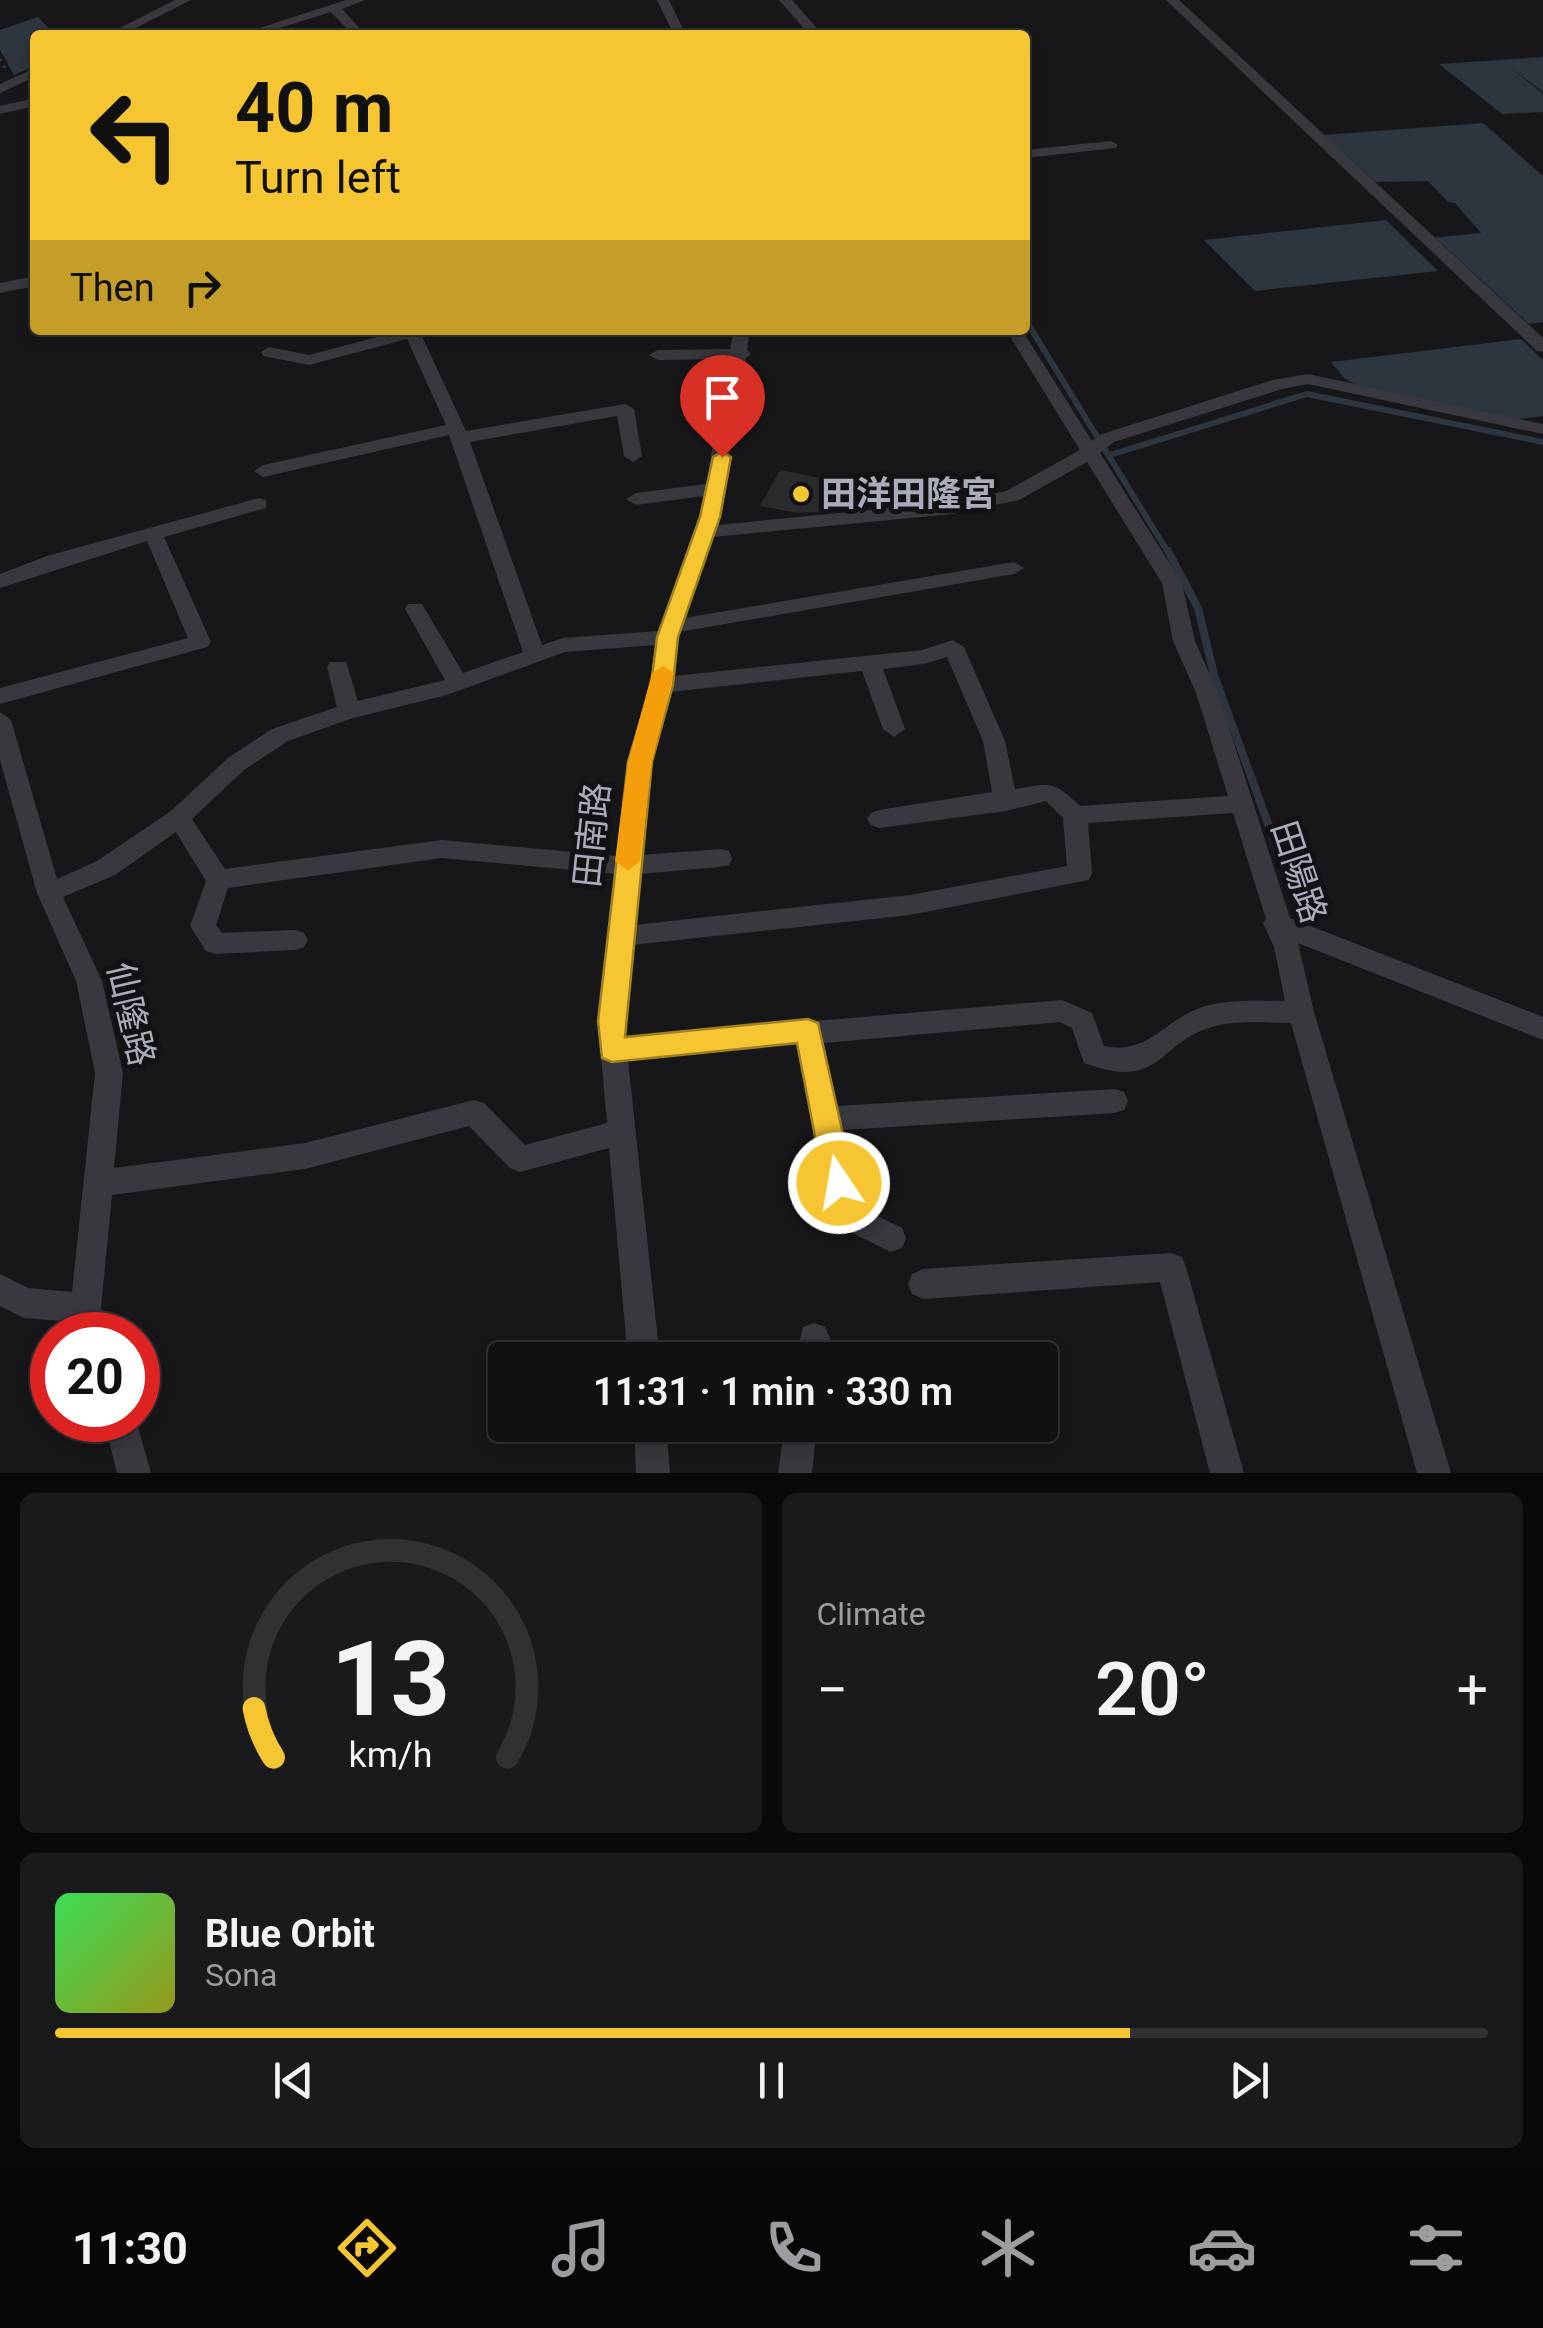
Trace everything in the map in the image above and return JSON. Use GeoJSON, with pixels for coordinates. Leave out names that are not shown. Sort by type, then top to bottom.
{"type":"FeatureCollection","features":[{"type":"Feature","properties":{"kind":"street"},"geometry":{"type":"LineString","coordinates":[[122,30],[185,0]]}},
{"type":"Feature","properties":{"kind":"street"},"geometry":{"type":"LineString","coordinates":[[260,30],[359,0]]}},
{"type":"Feature","properties":{"kind":"street"},"geometry":{"type":"LineString","coordinates":[[663,0],[678,30]]}},
{"type":"Feature","properties":{"kind":"street"},"geometry":{"type":"LineString","coordinates":[[785,0],[813,30]]}},
{"type":"Feature","properties":{"kind":"street"},"geometry":{"type":"LineString","coordinates":[[1172,0],[1543,346]]}},
{"type":"Feature","properties":{"kind":"street"},"geometry":{"type":"LineString","coordinates":[[333,7],[355,30]]}},
{"type":"Feature","properties":{"kind":"street"},"geometry":{"type":"LineString","coordinates":[[0,90],[30,75]]}},
{"type":"Feature","properties":{"kind":"street"},"geometry":{"type":"LineString","coordinates":[[0,90],[30,85]]}},
{"type":"Feature","properties":{"kind":"street"},"geometry":{"type":"LineString","coordinates":[[0,110],[30,103]]}},
{"type":"Feature","properties":{"kind":"street"},"geometry":{"type":"LineString","coordinates":[[1030,154],[1111,146]]}},
{"type":"Feature","properties":{"kind":"street"},"geometry":{"type":"LineString","coordinates":[[0,288],[30,282]]}},
{"type":"Feature","properties":{"kind":"street"},"geometry":{"type":"LineString","coordinates":[[268,352],[309,360],[401,335]]}},
{"type":"Feature","properties":{"kind":"street"},"geometry":{"type":"LineString","coordinates":[[413,335],[458,433],[536,656]]}},
{"type":"Feature","properties":{"kind":"street","name":"田陽路"},"geometry":{"type":"LineString","coordinates":[[1018,335],[1097,445],[1172,582],[1184,641],[1207,692],[1276,923],[1287,947],[1301,1012],[1434,1473]]}},
{"type":"Feature","properties":{"kind":"street"},"geometry":{"type":"LineString","coordinates":[[658,355],[742,342]]}},
{"type":"Feature","properties":{"kind":"street","name":"田南路"},"geometry":{"type":"LineString","coordinates":[[642,1342],[612,1050],[627,866],[640,762],[662,685],[669,632],[716,489],[742,342]]}},
{"type":"Feature","properties":{"kind":"street"},"geometry":{"type":"LineString","coordinates":[[705,532],[824,523],[998,499],[1048,478],[1097,445],[1280,384],[1308,379],[1543,428]]}},
{"type":"Feature","properties":{"kind":"street"},"geometry":{"type":"LineString","coordinates":[[263,471],[458,433],[625,409],[633,456]]}},
{"type":"Feature","properties":{"kind":"street"},"geometry":{"type":"LineString","coordinates":[[636,500],[716,489]]}},
{"type":"Feature","properties":{"kind":"street"},"geometry":{"type":"LineString","coordinates":[[0,582],[54,561],[259,504]]}},
{"type":"Feature","properties":{"kind":"street"},"geometry":{"type":"LineString","coordinates":[[0,696],[200,642],[154,534]]}},
{"type":"Feature","properties":{"kind":"street"},"geometry":{"type":"LineString","coordinates":[[49,893],[106,868],[179,817],[236,764],[280,735],[349,710],[458,683],[580,643],[669,632],[1014,568]]}},
{"type":"Feature","properties":{"kind":"street"},"geometry":{"type":"LineString","coordinates":[[415,609],[458,683]]}},
{"type":"Feature","properties":{"kind":"street"},"geometry":{"type":"LineString","coordinates":[[662,685],[924,657],[953,647],[994,741],[1006,802]]}},
{"type":"Feature","properties":{"kind":"street"},"geometry":{"type":"LineString","coordinates":[[870,663],[894,729]]}},
{"type":"Feature","properties":{"kind":"street"},"geometry":{"type":"LineString","coordinates":[[338,666],[349,710]]}},
{"type":"Feature","properties":{"kind":"street","name":"仙隆路"},"geometry":{"type":"LineString","coordinates":[[0,720],[49,893],[89,981],[109,1073],[91,1312]]}},
{"type":"Feature","properties":{"kind":"street"},"geometry":{"type":"LineString","coordinates":[[622,936],[895,908],[1080,873],[1074,816],[1051,792],[880,819]]}},
{"type":"Feature","properties":{"kind":"street"},"geometry":{"type":"LineString","coordinates":[[1074,816],[1240,804]]}},
{"type":"Feature","properties":{"kind":"street"},"geometry":{"type":"LineString","coordinates":[[179,817],[219,880]]}},
{"type":"Feature","properties":{"kind":"street"},"geometry":{"type":"LineString","coordinates":[[219,880],[442,849],[627,866],[720,858]]}},
{"type":"Feature","properties":{"kind":"street"},"geometry":{"type":"LineString","coordinates":[[219,880],[203,926],[215,944],[295,940]]}},
{"type":"Feature","properties":{"kind":"street"},"geometry":{"type":"LineString","coordinates":[[1276,923],[1543,1029]]}},
{"type":"Feature","properties":{"kind":"street"},"geometry":{"type":"LineString","coordinates":[[612,1050],[1062,1011],[1083,1021],[1094,1056],[1139,1060],[1161,1050],[1185,1025],[1210,1016],[1301,1012]]}},
{"type":"Feature","properties":{"kind":"street"},"geometry":{"type":"LineString","coordinates":[[808,1031],[846,1215],[891,1238]]}},
{"type":"Feature","properties":{"kind":"street"},"geometry":{"type":"LineString","coordinates":[[825,1119],[1114,1101]]}},
{"type":"Feature","properties":{"kind":"street"},"geometry":{"type":"LineString","coordinates":[[99,1184],[305,1156],[474,1112],[520,1159],[620,1133]]}},
{"type":"Feature","properties":{"kind":"street"},"geometry":{"type":"LineString","coordinates":[[923,1284],[1171,1267],[1227,1473]]}},
{"type":"Feature","properties":{"kind":"street"},"geometry":{"type":"LineString","coordinates":[[0,1289],[24,1304],[53,1312]]}},
{"type":"Feature","properties":{"kind":"street"},"geometry":{"type":"LineString","coordinates":[[126,1442],[134,1473]]}},
{"type":"Feature","properties":{"kind":"street"},"geometry":{"type":"LineString","coordinates":[[651,1442],[653,1473]]}},
{"type":"Feature","properties":{"kind":"street"},"geometry":{"type":"LineString","coordinates":[[794,1473],[799,1442]]}},
{"type":"Feature","properties":{"kind":"shaded area"},"geometry":{"type":"Polygon","coordinates":[[[38,17],[50,30],[30,30],[30,68],[14,75],[0,50],[0,30],[38,17]]]}},
{"type":"Feature","properties":{"kind":"shaded area"},"geometry":{"type":"Polygon","coordinates":[[[1543,57],[1543,92],[1510,67],[1543,94],[1543,112],[1502,114],[1439,64],[1543,57]]]}},
{"type":"Feature","properties":{"kind":"shaded area"},"geometry":{"type":"Polygon","coordinates":[[[1483,123],[1543,176],[1543,322],[1529,324],[1439,241],[1429,238],[1481,233],[1455,203],[1448,202],[1428,181],[1375,182],[1324,135],[1483,123]]]}},
{"type":"Feature","properties":{"kind":"shaded area"},"geometry":{"type":"Polygon","coordinates":[[[1386,220],[1438,271],[1255,291],[1204,240],[1386,220]]]}},
{"type":"Feature","properties":{"kind":"shaded area"},"geometry":{"type":"Polygon","coordinates":[[[1521,339],[1543,360],[1543,416],[1512,420],[1364,389],[1344,378],[1331,362],[1521,339]]]}},
{"type":"Feature","properties":{"kind":"building","name":"田洋田隆宮"},"geometry":{"type":"Polygon","coordinates":[[[780,470],[841,482],[827,511],[798,513],[760,506],[780,470]]]}},
{"type":"Feature","properties":{"kind":"waterway"},"geometry":{"type":"LineString","coordinates":[[1030,327],[1169,554]]}},
{"type":"Feature","properties":{"kind":"waterway"},"geometry":{"type":"LineString","coordinates":[[1110,455],[1307,394],[1543,442]]}},
{"type":"Feature","properties":{"kind":"waterway"},"geometry":{"type":"LineString","coordinates":[[1168,551],[1198,608],[1214,675],[1297,903]]}},
{"type":"Feature","properties":{"kind":"slow traffic"},"geometry":{"type":"LineString","coordinates":[[628,861],[640,762],[663,673]]}},
{"type":"Feature","properties":{"kind":"place","name":"田洋田隆宮"},"geometry":{"type":"Point","coordinates":[801,494]}},
{"type":"Feature","properties":{"kind":"route"},"geometry":{"type":"LineString","coordinates":[[722,457],[710,517],[667,637],[662,685],[640,762],[611,1021],[612,1050],[808,1031],[839,1183]]}}]}
